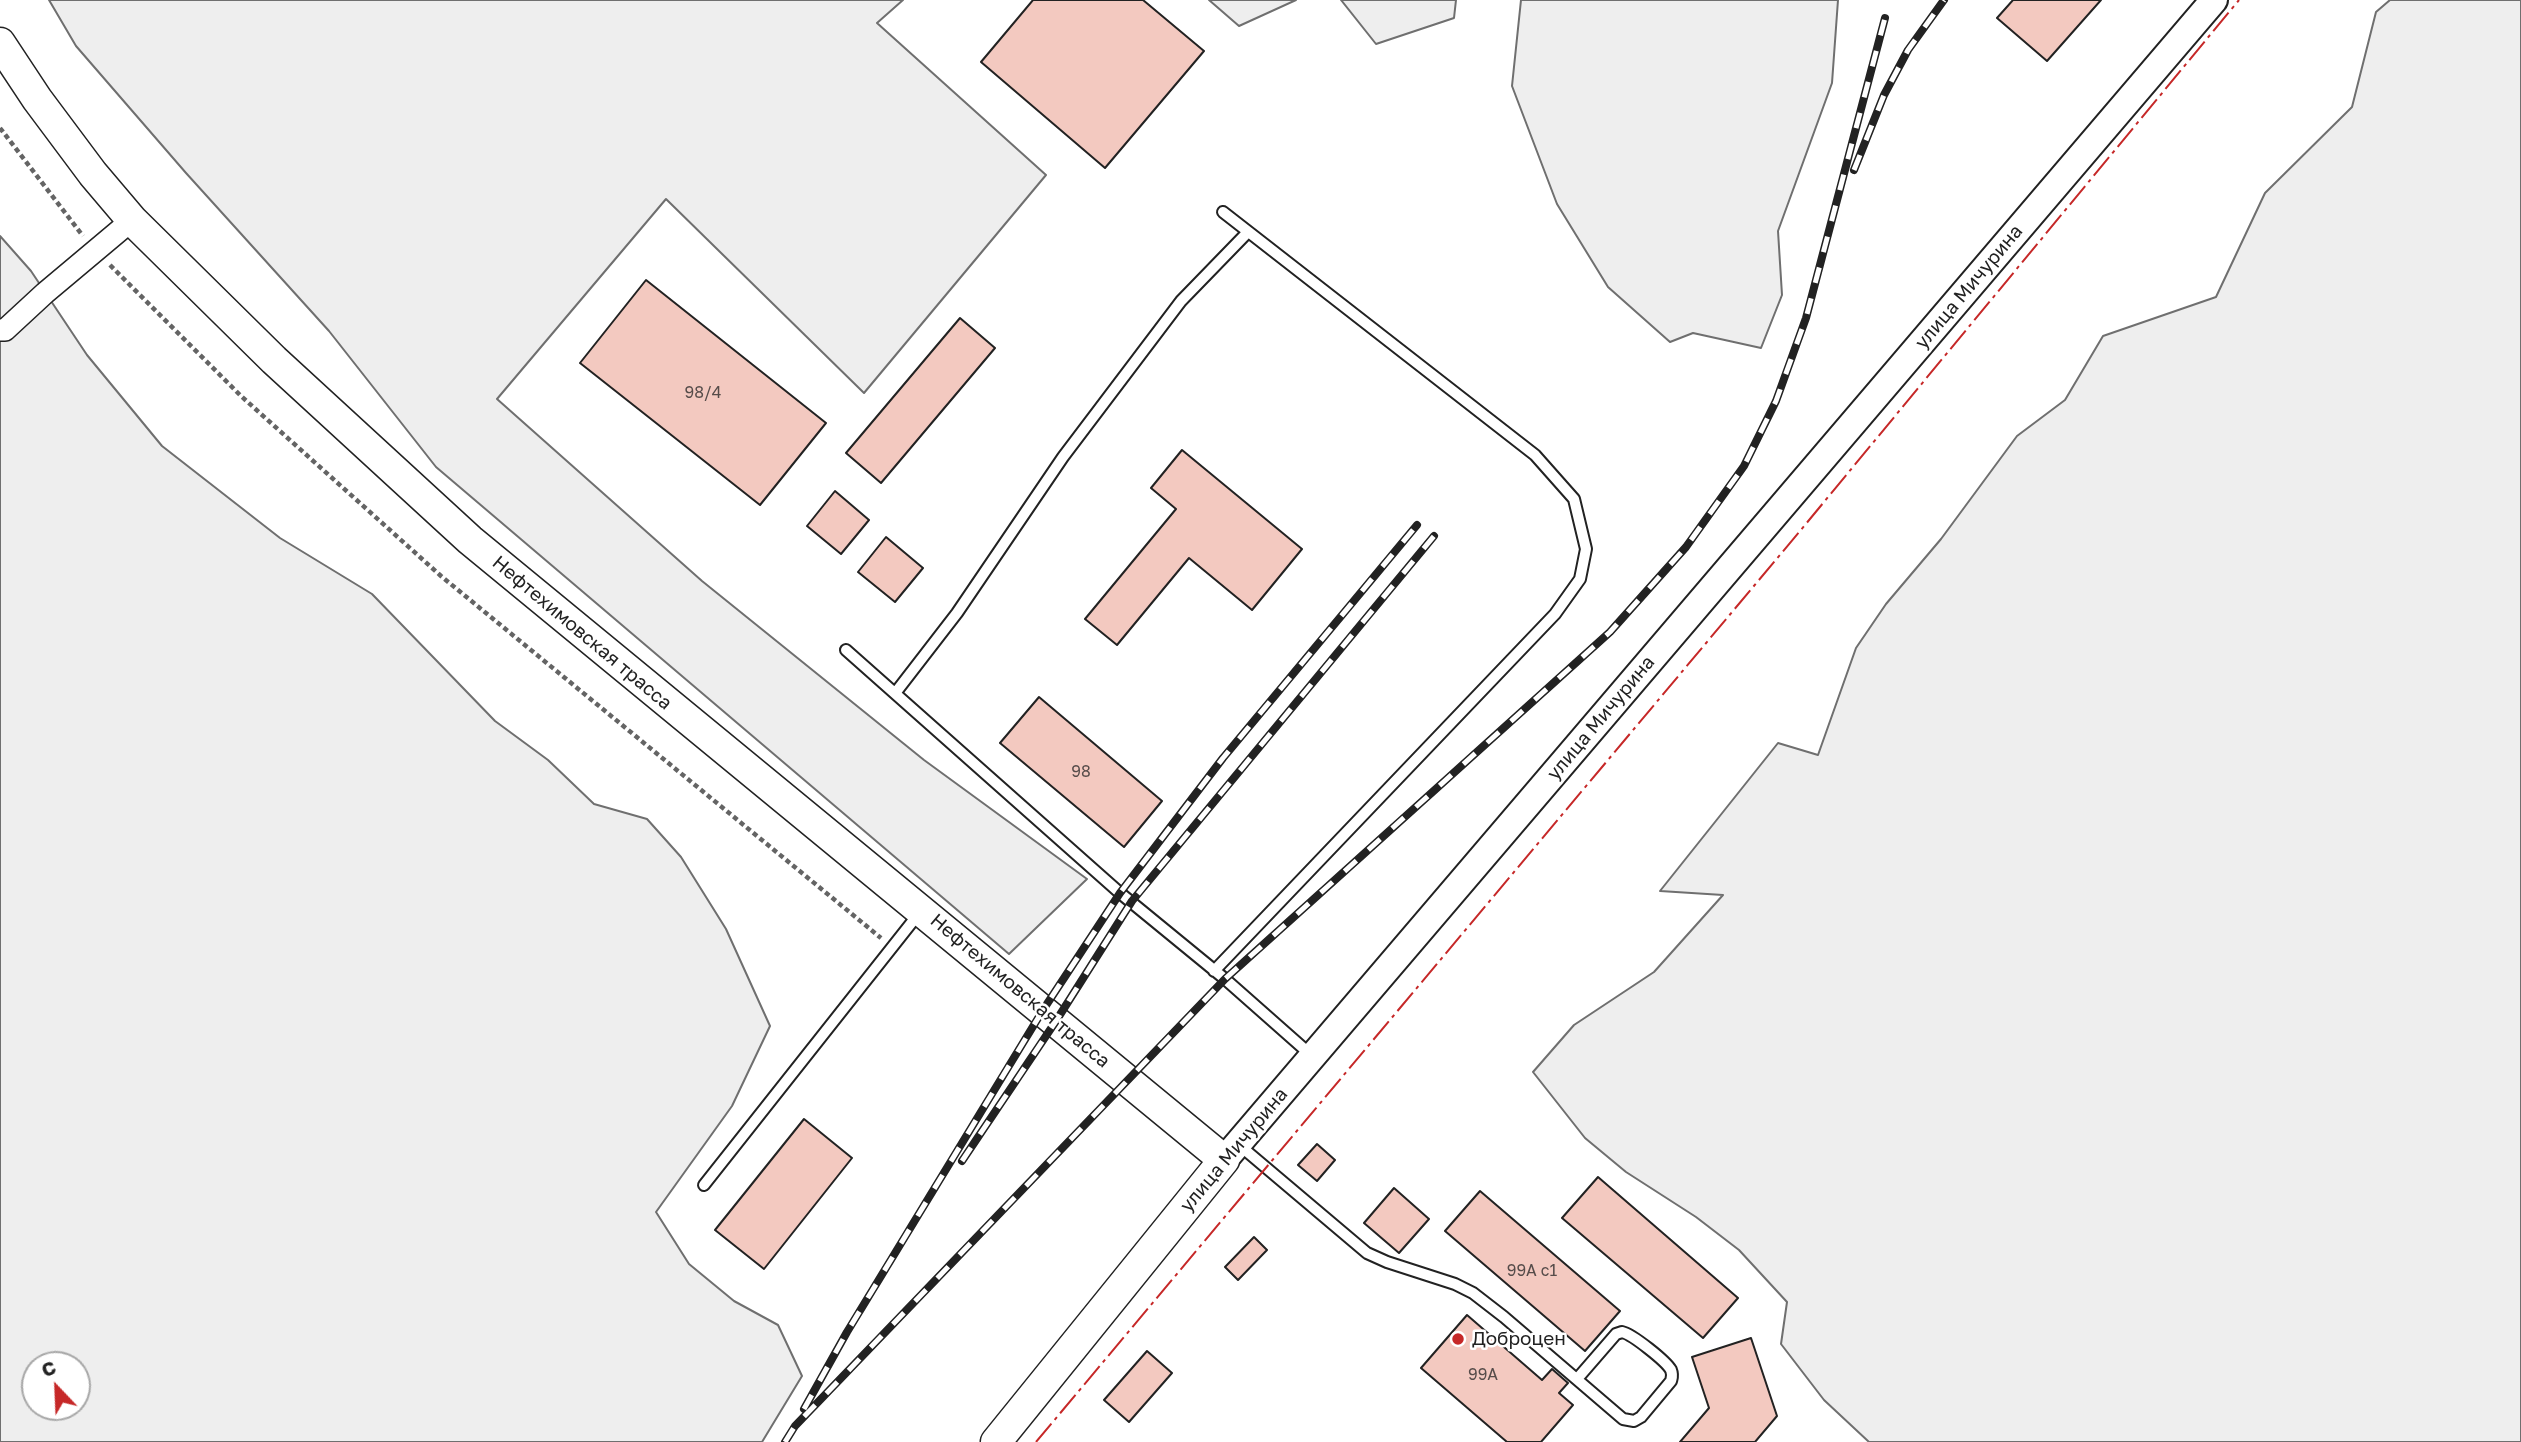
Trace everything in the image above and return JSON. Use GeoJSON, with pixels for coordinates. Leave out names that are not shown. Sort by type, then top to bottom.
{"type":"FeatureCollection","features":[{"type":"Feature","properties":{"kind":"main road","name":"Нефтехимовская трасса"},"geometry":{"type":"LineString","coordinates":[[0,43],[37,99],[93,174],[132,220],[274,360],[470,540],[667,704],[922,910],[1231,1152]]}},
{"type":"Feature","properties":{"kind":"main road","name":"улица Мичурина"},"geometry":{"type":"LineString","coordinates":[[996,1442],[1231,1152]]}},
{"type":"Feature","properties":{"kind":"street","name":"улица Мичурина"},"geometry":{"type":"LineString","coordinates":[[1231,1152],[2214,0]]}},
{"type":"Feature","properties":{"kind":"street"},"geometry":{"type":"LineString","coordinates":[[2,335],[132,220]]}},
{"type":"Feature","properties":{"kind":"lane"},"geometry":{"type":"LineString","coordinates":[[1214,971],[1555,614],[1580,579],[1586,549],[1574,499],[1535,455],[1223,212]]}},
{"type":"Feature","properties":{"kind":"lane"},"geometry":{"type":"LineString","coordinates":[[896,692],[957,613],[1063,457],[1181,301],[1247,233]]}},
{"type":"Feature","properties":{"kind":"lane"},"geometry":{"type":"LineString","coordinates":[[846,650],[1120,892],[1313,1056]]}},
{"type":"Feature","properties":{"kind":"lane"},"geometry":{"type":"LineString","coordinates":[[704,1185],[922,910]]}},
{"type":"Feature","properties":{"kind":"lane"},"geometry":{"type":"LineString","coordinates":[[1231,1152],[1376,1258],[1455,1284],[1473,1293],[1623,1419],[1634,1421],[1641,1417],[1671,1381],[1672,1376],[1668,1367],[1633,1337],[1622,1332],[1616,1334],[1577,1379]]}},
{"type":"Feature","properties":{"kind":"path"},"geometry":{"type":"LineString","coordinates":[[0,128],[95,250],[242,396],[440,576],[637,735],[892,948]]}},
{"type":"Feature","properties":{"kind":"shaded area"},"geometry":{"type":"Polygon","coordinates":[[[49,0],[903,0],[877,23],[1046,175],[864,393],[666,199],[497,399],[702,581],[924,760],[1087,879],[1009,954],[436,467],[329,331],[76,46],[49,0]]]}},
{"type":"Feature","properties":{"kind":"shaded area"},"geometry":{"type":"Polygon","coordinates":[[[1209,0],[1296,0],[1239,26],[1209,0]]]}},
{"type":"Feature","properties":{"kind":"shaded area"},"geometry":{"type":"Polygon","coordinates":[[[1341,0],[1456,0],[1454,18],[1376,44],[1341,0]]]}},
{"type":"Feature","properties":{"kind":"shaded area"},"geometry":{"type":"Polygon","coordinates":[[[1521,0],[1838,0],[1832,83],[1778,231],[1782,295],[1761,348],[1693,333],[1670,342],[1608,287],[1557,204],[1512,86],[1521,0]]]}},
{"type":"Feature","properties":{"kind":"shaded area"},"geometry":{"type":"Polygon","coordinates":[[[2390,0],[2521,0],[2521,1442],[1869,1442],[1824,1400],[1781,1344],[1787,1302],[1739,1250],[1696,1217],[1626,1172],[1585,1138],[1533,1072],[1574,1025],[1654,972],[1723,895],[1660,891],[1778,743],[1818,755],[1856,648],[1886,604],[1941,539],[2017,436],[2065,400],[2103,336],[2216,297],[2265,193],[2352,107],[2376,12],[2390,0]]]}},
{"type":"Feature","properties":{"kind":"shaded area"},"geometry":{"type":"Polygon","coordinates":[[[0,236],[31,271],[87,355],[162,446],[280,538],[372,594],[495,721],[548,760],[594,804],[647,819],[681,857],[726,929],[770,1026],[732,1106],[656,1212],[689,1264],[734,1301],[778,1325],[802,1376],[762,1442],[0,1442],[0,236]]]}},
{"type":"Feature","properties":{"kind":"building"},"geometry":{"type":"Polygon","coordinates":[[[1033,0],[1143,0],[1204,51],[1105,168],[981,62],[1033,0]]]}},
{"type":"Feature","properties":{"kind":"building"},"geometry":{"type":"Polygon","coordinates":[[[2013,0],[2101,0],[2047,61],[1997,18],[2013,0]]]}},
{"type":"Feature","properties":{"kind":"building"},"geometry":{"type":"Polygon","coordinates":[[[646,280],[826,423],[760,505],[580,363],[646,280]]]}},
{"type":"Feature","properties":{"kind":"building"},"geometry":{"type":"Polygon","coordinates":[[[960,318],[995,348],[881,483],[846,453],[960,318]]]}},
{"type":"Feature","properties":{"kind":"building"},"geometry":{"type":"Polygon","coordinates":[[[1182,450],[1302,549],[1252,610],[1189,558],[1117,645],[1085,619],[1176,509],[1151,488],[1182,450]]]}},
{"type":"Feature","properties":{"kind":"building"},"geometry":{"type":"Polygon","coordinates":[[[835,491],[869,520],[841,554],[807,526],[835,491]]]}},
{"type":"Feature","properties":{"kind":"building"},"geometry":{"type":"Polygon","coordinates":[[[886,537],[923,568],[895,602],[858,572],[886,537]]]}},
{"type":"Feature","properties":{"kind":"building"},"geometry":{"type":"Polygon","coordinates":[[[1039,697],[1162,801],[1124,847],[1000,743],[1039,697]]]}},
{"type":"Feature","properties":{"kind":"building"},"geometry":{"type":"Polygon","coordinates":[[[804,1119],[852,1158],[764,1269],[715,1230],[804,1119]]]}},
{"type":"Feature","properties":{"kind":"building"},"geometry":{"type":"Polygon","coordinates":[[[1317,1144],[1335,1160],[1317,1181],[1298,1165],[1317,1144]]]}},
{"type":"Feature","properties":{"kind":"building"},"geometry":{"type":"Polygon","coordinates":[[[1598,1177],[1738,1298],[1703,1338],[1562,1218],[1598,1177]]]}},
{"type":"Feature","properties":{"kind":"building"},"geometry":{"type":"Polygon","coordinates":[[[1394,1188],[1429,1219],[1399,1253],[1364,1223],[1394,1188]]]}},
{"type":"Feature","properties":{"kind":"building"},"geometry":{"type":"Polygon","coordinates":[[[1480,1191],[1620,1311],[1585,1351],[1445,1231],[1480,1191]]]}},
{"type":"Feature","properties":{"kind":"building"},"geometry":{"type":"Polygon","coordinates":[[[1254,1237],[1267,1250],[1238,1280],[1225,1267],[1254,1237]]]}},
{"type":"Feature","properties":{"kind":"building"},"geometry":{"type":"Polygon","coordinates":[[[1467,1315],[1542,1380],[1552,1369],[1568,1383],[1559,1393],[1573,1405],[1541,1442],[1507,1442],[1421,1368],[1467,1315]]]}},
{"type":"Feature","properties":{"kind":"building"},"geometry":{"type":"Polygon","coordinates":[[[1751,1338],[1777,1416],[1755,1442],[1680,1442],[1709,1408],[1692,1357],[1751,1338]]]}},
{"type":"Feature","properties":{"kind":"building"},"geometry":{"type":"Polygon","coordinates":[[[1147,1351],[1172,1373],[1129,1422],[1104,1400],[1147,1351]]]}},
{"type":"Feature","properties":{"kind":"railway"},"geometry":{"type":"LineString","coordinates":[[1854,170],[1884,95],[1908,50],[1944,0]]}},
{"type":"Feature","properties":{"kind":"railway"},"geometry":{"type":"LineString","coordinates":[[785,1442],[795,1426],[1225,979],[1610,632],[1686,547],[1744,466],[1776,401],[1806,318],[1885,18]]}},
{"type":"Feature","properties":{"kind":"railway"},"geometry":{"type":"LineString","coordinates":[[804,1409],[847,1332],[1043,1010],[1120,893],[1223,758],[1417,525]]}},
{"type":"Feature","properties":{"kind":"railway"},"geometry":{"type":"LineString","coordinates":[[962,1161],[1132,901],[1434,536]]}},
{"type":"Feature","properties":{"kind":"power"},"geometry":{"type":"LineString","coordinates":[[1036,1442],[1800,531],[2239,0]]}},
{"type":"Feature","properties":{"kind":"place","name":"Доброцен"},"geometry":{"type":"Point","coordinates":[1458,1339]}}]}
